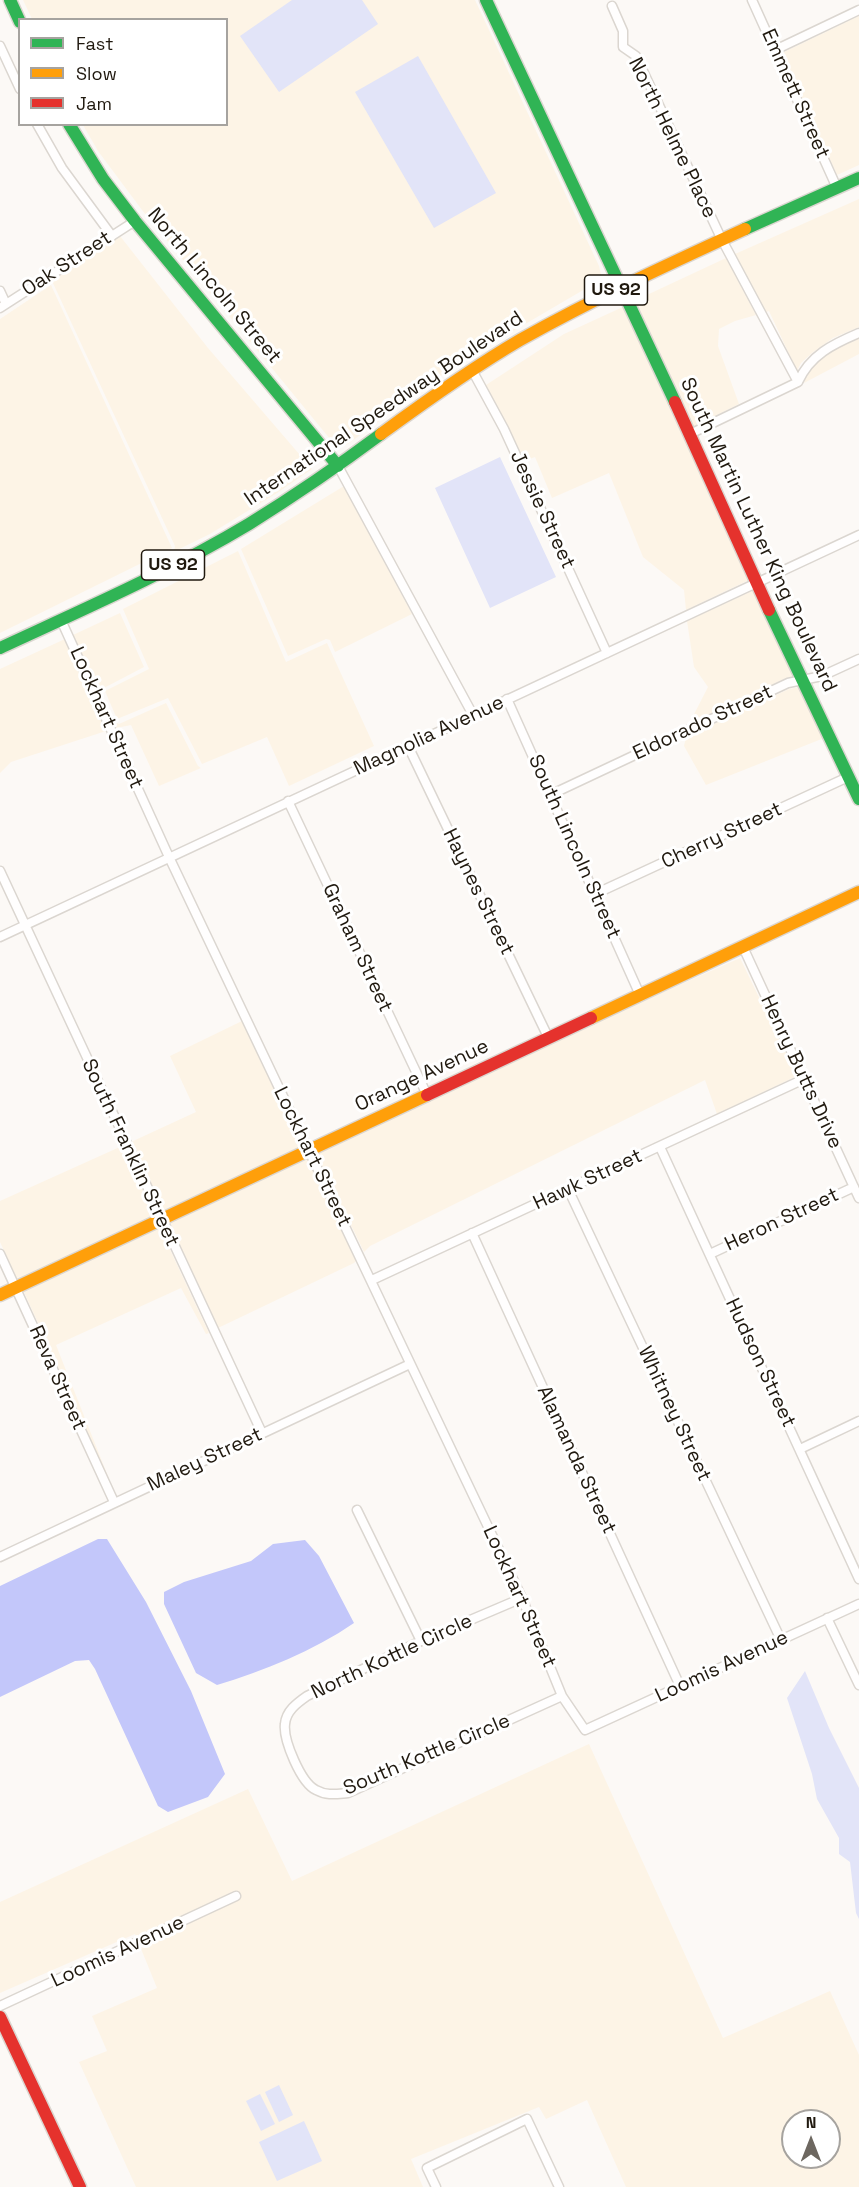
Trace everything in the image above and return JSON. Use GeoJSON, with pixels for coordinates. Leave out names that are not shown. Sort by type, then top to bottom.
{"type":"FeatureCollection","features":[{"type":"Feature","properties":{"kind":"street"},"geometry":{"type":"LineString","coordinates":[[10,0],[18,18]]}},
{"type":"Feature","properties":{"kind":"street","name":"South Martin Luther King Boulevard"},"geometry":{"type":"LineString","coordinates":[[486,0],[690,434],[756,583],[859,799]]}},
{"type":"Feature","properties":{"kind":"street","name":"Emmett Street"},"geometry":{"type":"LineString","coordinates":[[752,0],[837,188]]}},
{"type":"Feature","properties":{"kind":"street","name":"North Helme Place"},"geometry":{"type":"LineString","coordinates":[[612,6],[623,31],[623,46],[636,56],[721,238],[798,382]]}},
{"type":"Feature","properties":{"kind":"street"},"geometry":{"type":"LineString","coordinates":[[775,50],[859,10]]}},
{"type":"Feature","properties":{"kind":"street"},"geometry":{"type":"LineString","coordinates":[[0,46],[18,85]]}},
{"type":"Feature","properties":{"kind":"street"},"geometry":{"type":"LineString","coordinates":[[38,126],[62,168],[112,236]]}},
{"type":"Feature","properties":{"kind":"street","name":"North Lincoln Street"},"geometry":{"type":"LineString","coordinates":[[70,126],[103,179],[135,221],[338,466]]}},
{"type":"Feature","properties":{"kind":"street","name":"International Speedway Boulevard"},"geometry":{"type":"LineString","coordinates":[[0,648],[201,550],[279,505],[338,466],[472,370],[518,341],[721,238],[859,178]]}},
{"type":"Feature","properties":{"kind":"street","name":"Oak Street"},"geometry":{"type":"LineString","coordinates":[[3,306],[135,221]]}},
{"type":"Feature","properties":{"kind":"street"},"geometry":{"type":"LineString","coordinates":[[0,291],[3,306]]}},
{"type":"Feature","properties":{"kind":"street"},"geometry":{"type":"LineString","coordinates":[[690,434],[798,382],[804,367],[815,357],[835,343],[859,333]]}},
{"type":"Feature","properties":{"kind":"street","name":"Jessie Street"},"geometry":{"type":"LineString","coordinates":[[472,370],[504,429],[607,653]]}},
{"type":"Feature","properties":{"kind":"street"},"geometry":{"type":"LineString","coordinates":[[338,466],[473,715]]}},
{"type":"Feature","properties":{"kind":"street","name":"Magnolia Avenue"},"geometry":{"type":"LineString","coordinates":[[0,937],[859,535]]}},
{"type":"Feature","properties":{"kind":"street","name":"Lockhart Street"},"geometry":{"type":"LineString","coordinates":[[61,620],[169,857],[522,1598],[562,1696],[585,1730]]}},
{"type":"Feature","properties":{"kind":"street","name":"Eldorado Street"},"geometry":{"type":"LineString","coordinates":[[550,795],[788,683],[822,676],[859,659]]}},
{"type":"Feature","properties":{"kind":"street","name":"South Lincoln Street"},"geometry":{"type":"LineString","coordinates":[[507,699],[640,995]]}},
{"type":"Feature","properties":{"kind":"street","name":"Haynes Street"},"geometry":{"type":"LineString","coordinates":[[408,746],[549,1038]]}},
{"type":"Feature","properties":{"kind":"street","name":"Cherry Street"},"geometry":{"type":"LineString","coordinates":[[595,894],[848,777]]}},
{"type":"Feature","properties":{"kind":"street","name":"Graham Street"},"geometry":{"type":"LineString","coordinates":[[288,801],[427,1095]]}},
{"type":"Feature","properties":{"kind":"street","name":"South Franklin Street"},"geometry":{"type":"LineString","coordinates":[[0,871],[262,1433]]}},
{"type":"Feature","properties":{"kind":"street","name":"Orange Avenue"},"geometry":{"type":"LineString","coordinates":[[0,1295],[859,892]]}},
{"type":"Feature","properties":{"kind":"street","name":"Henry Butts Drive"},"geometry":{"type":"LineString","coordinates":[[743,947],[859,1198]]}},
{"type":"Feature","properties":{"kind":"street","name":"Hawk Street"},"geometry":{"type":"LineString","coordinates":[[372,1280],[804,1079]]}},
{"type":"Feature","properties":{"kind":"street","name":"Hudson Street"},"geometry":{"type":"LineString","coordinates":[[660,1147],[859,1579]]}},
{"type":"Feature","properties":{"kind":"street","name":"Heron Street"},"geometry":{"type":"LineString","coordinates":[[710,1254],[854,1186]]}},
{"type":"Feature","properties":{"kind":"street","name":"Whitney Street"},"geometry":{"type":"LineString","coordinates":[[568,1189],[781,1640]]}},
{"type":"Feature","properties":{"kind":"street","name":"Alamanda Street"},"geometry":{"type":"LineString","coordinates":[[472,1233],[680,1686]]}},
{"type":"Feature","properties":{"kind":"street","name":"Reva Street"},"geometry":{"type":"LineString","coordinates":[[0,1254],[114,1502]]}},
{"type":"Feature","properties":{"kind":"street","name":"Maley Street"},"geometry":{"type":"LineString","coordinates":[[0,1557],[410,1364]]}},
{"type":"Feature","properties":{"kind":"street"},"geometry":{"type":"LineString","coordinates":[[800,1449],[859,1421]]}},
{"type":"Feature","properties":{"kind":"street"},"geometry":{"type":"LineString","coordinates":[[357,1509],[421,1641]]}},
{"type":"Feature","properties":{"kind":"street","name":"North Kottle Circle"},"geometry":{"type":"LineString","coordinates":[[299,1769],[285,1741],[285,1723],[291,1708],[307,1696],[421,1641],[522,1598]]}},
{"type":"Feature","properties":{"kind":"street","name":"Loomis Avenue"},"geometry":{"type":"LineString","coordinates":[[585,1730],[859,1604]]}},
{"type":"Feature","properties":{"kind":"street"},"geometry":{"type":"LineString","coordinates":[[827,1618],[859,1685]]}},
{"type":"Feature","properties":{"kind":"street","name":"South Kottle Circle"},"geometry":{"type":"LineString","coordinates":[[299,1769],[313,1789],[327,1795],[348,1793],[562,1696]]}},
{"type":"Feature","properties":{"kind":"street","name":"Loomis Avenue"},"geometry":{"type":"LineString","coordinates":[[0,2006],[236,1896]]}},
{"type":"Feature","properties":{"kind":"street"},"geometry":{"type":"LineString","coordinates":[[0,2017],[80,2187]]}},
{"type":"Feature","properties":{"kind":"street"},"geometry":{"type":"LineString","coordinates":[[436,2187],[427,2168],[527,2119],[559,2187]]}},
{"type":"Feature","properties":{"kind":"shaded area"},"geometry":{"type":"Polygon","coordinates":[[[23,0],[475,0],[599,266],[602,279],[457,364],[348,444],[335,445],[142,210],[98,151],[84,126],[228,126],[228,18],[32,18],[23,0]]]}},
{"type":"Feature","properties":{"kind":"shaded area"},"geometry":{"type":"Polygon","coordinates":[[[292,0],[362,0],[378,24],[279,92],[240,36],[292,0]]]}},
{"type":"Feature","properties":{"kind":"shaded area"},"geometry":{"type":"Polygon","coordinates":[[[859,16],[859,165],[837,175],[782,53],[859,16]]]}},
{"type":"Feature","properties":{"kind":"shaded area"},"geometry":{"type":"Polygon","coordinates":[[[418,56],[496,193],[434,228],[355,92],[418,56]]]}},
{"type":"Feature","properties":{"kind":"shaded area"},"geometry":{"type":"Polygon","coordinates":[[[859,199],[859,327],[833,338],[801,363],[797,371],[769,311],[766,312],[735,254],[859,199]]]}},
{"type":"Feature","properties":{"kind":"shaded area"},"geometry":{"type":"Polygon","coordinates":[[[120,236],[208,348],[312,469],[210,534],[174,552],[175,546],[52,281],[120,236]]]}},
{"type":"Feature","properties":{"kind":"shaded area"},"geometry":{"type":"Polygon","coordinates":[[[726,258],[756,315],[735,321],[719,329],[718,346],[739,404],[693,427],[634,301],[726,258]]]}},
{"type":"Feature","properties":{"kind":"shaded area"},"geometry":{"type":"Polygon","coordinates":[[[51,285],[172,548],[0,633],[0,319],[51,285]]]}},
{"type":"Feature","properties":{"kind":"shaded area"},"geometry":{"type":"Polygon","coordinates":[[[625,306],[686,436],[749,580],[686,610],[684,590],[643,557],[609,473],[552,498],[535,457],[524,461],[486,385],[564,334],[625,306]]]}},
{"type":"Feature","properties":{"kind":"shaded area"},"geometry":{"type":"Polygon","coordinates":[[[859,339],[859,354],[804,383],[808,370],[818,361],[837,348],[859,339]]]}},
{"type":"Feature","properties":{"kind":"shaded area"},"geometry":{"type":"Polygon","coordinates":[[[500,457],[556,577],[490,608],[435,488],[500,457]]]}},
{"type":"Feature","properties":{"kind":"shaded area"},"geometry":{"type":"Polygon","coordinates":[[[344,486],[412,614],[335,652],[330,640],[326,639],[288,656],[241,549],[344,486]]]}},
{"type":"Feature","properties":{"kind":"shaded area"},"geometry":{"type":"Polygon","coordinates":[[[238,551],[286,662],[327,643],[374,746],[289,786],[267,737],[202,764],[168,698],[117,719],[105,691],[149,669],[123,609],[238,551]]]}},
{"type":"Feature","properties":{"kind":"shaded area"},"geometry":{"type":"Polygon","coordinates":[[[754,590],[795,677],[786,678],[689,724],[708,687],[694,667],[687,621],[754,590]]]}},
{"type":"Feature","properties":{"kind":"shaded area"},"geometry":{"type":"Polygon","coordinates":[[[120,613],[144,667],[102,689],[101,693],[113,721],[119,724],[166,703],[201,768],[159,786],[131,725],[116,728],[73,635],[120,613]]]}},
{"type":"Feature","properties":{"kind":"shaded area"},"geometry":{"type":"Polygon","coordinates":[[[65,639],[106,731],[11,762],[0,773],[0,669],[65,639]]]}},
{"type":"Feature","properties":{"kind":"shaded area"},"geometry":{"type":"Polygon","coordinates":[[[800,687],[824,738],[706,785],[684,746],[686,737],[789,689],[800,687]]]}},
{"type":"Feature","properties":{"kind":"shaded area"},"geometry":{"type":"Polygon","coordinates":[[[740,958],[797,1076],[717,1114],[705,1080],[370,1246],[364,1252],[316,1153],[740,958]]]}},
{"type":"Feature","properties":{"kind":"shaded area"},"geometry":{"type":"Polygon","coordinates":[[[242,1021],[302,1148],[163,1213],[131,1142],[196,1112],[170,1056],[242,1021]]]}},
{"type":"Feature","properties":{"kind":"shaded area"},"geometry":{"type":"Polygon","coordinates":[[[122,1146],[155,1217],[18,1281],[0,1242],[0,1201],[122,1146]]]}},
{"type":"Feature","properties":{"kind":"shaded area"},"geometry":{"type":"Polygon","coordinates":[[[307,1157],[357,1260],[218,1328],[168,1222],[307,1157]]]}},
{"type":"Feature","properties":{"kind":"shaded area"},"geometry":{"type":"Polygon","coordinates":[[[159,1226],[209,1333],[206,1334],[181,1288],[56,1345],[111,1484],[23,1290],[159,1226]]]}},
{"type":"Feature","properties":{"kind":"shaded area"},"geometry":{"type":"Polygon","coordinates":[[[805,1671],[829,1728],[859,1788],[859,1919],[856,1913],[850,1862],[839,1854],[839,1838],[817,1799],[812,1774],[787,1698],[805,1671]]]}},
{"type":"Feature","properties":{"kind":"shaded area"},"geometry":{"type":"Polygon","coordinates":[[[589,1744],[723,2038],[830,1991],[859,2055],[859,2187],[626,2187],[587,2100],[546,2119],[539,2107],[411,2159],[423,2187],[136,2187],[79,2062],[107,2051],[92,2016],[157,1988],[135,1934],[0,1993],[0,1902],[248,1789],[292,1881],[589,1744]]]}},
{"type":"Feature","properties":{"kind":"shaded area"},"geometry":{"type":"Polygon","coordinates":[[[279,2085],[293,2115],[279,2122],[265,2092],[279,2085]]]}},
{"type":"Feature","properties":{"kind":"shaded area"},"geometry":{"type":"Polygon","coordinates":[[[260,2094],[275,2124],[261,2131],[246,2101],[260,2094]]]}},
{"type":"Feature","properties":{"kind":"shaded area"},"geometry":{"type":"Polygon","coordinates":[[[304,2121],[322,2161],[277,2181],[259,2142],[304,2121]]]}},
{"type":"Feature","properties":{"kind":"water"},"geometry":{"type":"Polygon","coordinates":[[[98,1539],[107,1539],[146,1602],[191,1691],[225,1774],[208,1797],[168,1812],[158,1806],[89,1660],[75,1661],[0,1697],[0,1586],[98,1539]]]}},
{"type":"Feature","properties":{"kind":"water"},"geometry":{"type":"Polygon","coordinates":[[[305,1540],[319,1556],[354,1623],[305,1651],[270,1667],[217,1685],[196,1673],[164,1604],[164,1592],[184,1582],[251,1561],[273,1544],[305,1540]]]}},
{"type":"Feature","properties":{"kind":"traffic: fast"},"geometry":{"type":"LineString","coordinates":[[10,0],[18,18]]}},
{"type":"Feature","properties":{"kind":"traffic: fast"},"geometry":{"type":"LineString","coordinates":[[486,0],[675,402]]}},
{"type":"Feature","properties":{"kind":"traffic: fast"},"geometry":{"type":"LineString","coordinates":[[70,126],[103,179],[135,221],[338,466]]}},
{"type":"Feature","properties":{"kind":"traffic: fast"},"geometry":{"type":"LineString","coordinates":[[745,229],[859,178]]}},
{"type":"Feature","properties":{"kind":"traffic: fast"},"geometry":{"type":"LineString","coordinates":[[0,648],[219,542],[299,492],[381,434]]}},
{"type":"Feature","properties":{"kind":"traffic: fast"},"geometry":{"type":"LineString","coordinates":[[769,610],[859,799]]}},
{"type":"Feature","properties":{"kind":"traffic: slow"},"geometry":{"type":"LineString","coordinates":[[381,434],[467,373],[520,340],[603,296],[745,229]]}},
{"type":"Feature","properties":{"kind":"traffic: slow"},"geometry":{"type":"LineString","coordinates":[[591,1018],[859,892]]}},
{"type":"Feature","properties":{"kind":"traffic: slow"},"geometry":{"type":"LineString","coordinates":[[0,1295],[427,1095]]}},
{"type":"Feature","properties":{"kind":"traffic: jam"},"geometry":{"type":"LineString","coordinates":[[675,402],[769,610]]}},
{"type":"Feature","properties":{"kind":"traffic: jam"},"geometry":{"type":"LineString","coordinates":[[427,1095],[591,1018]]}},
{"type":"Feature","properties":{"kind":"traffic: jam"},"geometry":{"type":"LineString","coordinates":[[0,2017],[80,2187]]}}]}
